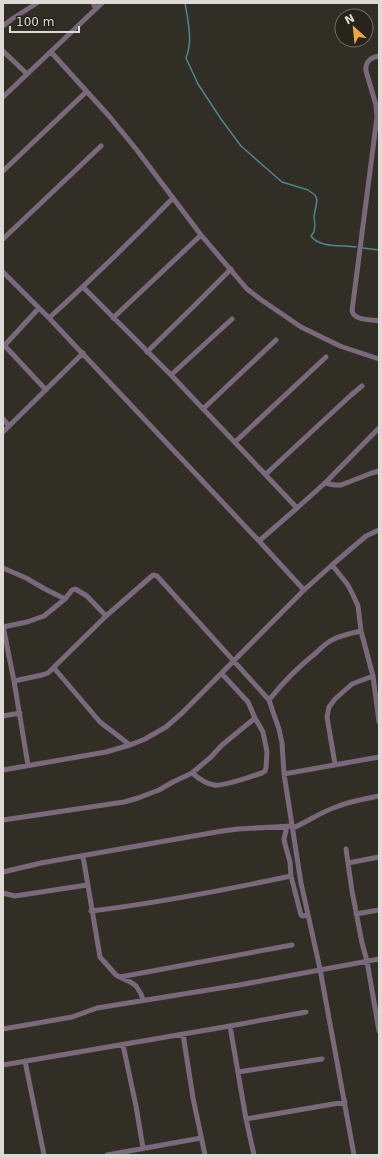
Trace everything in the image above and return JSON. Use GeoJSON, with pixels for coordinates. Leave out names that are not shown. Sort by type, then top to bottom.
{"type":"FeatureCollection","features":[{"type":"Feature","properties":{"kind":"street"},"geometry":{"type":"LineString","coordinates":[[3,26],[38,3]]}},
{"type":"Feature","properties":{"kind":"street"},"geometry":{"type":"LineString","coordinates":[[93,3],[96,9]]}},
{"type":"Feature","properties":{"kind":"street"},"geometry":{"type":"LineString","coordinates":[[3,98],[102,3]]}},
{"type":"Feature","properties":{"kind":"street"},"geometry":{"type":"LineString","coordinates":[[3,51],[27,74]]}},
{"type":"Feature","properties":{"kind":"street"},"geometry":{"type":"LineString","coordinates":[[50,52],[136,149],[201,235],[247,289],[301,327],[340,346],[379,359]]}},
{"type":"Feature","properties":{"kind":"street"},"geometry":{"type":"LineString","coordinates":[[379,56],[376,56],[368,61],[365,66],[376,105],[377,117],[352,311],[356,317],[379,321]]}},
{"type":"Feature","properties":{"kind":"street"},"geometry":{"type":"LineString","coordinates":[[3,171],[86,92]]}},
{"type":"Feature","properties":{"kind":"street"},"geometry":{"type":"LineString","coordinates":[[3,239],[101,146]]}},
{"type":"Feature","properties":{"kind":"street"},"geometry":{"type":"LineString","coordinates":[[49,318],[83,287],[173,198]]}},
{"type":"Feature","properties":{"kind":"street"},"geometry":{"type":"LineString","coordinates":[[113,318],[201,235]]}},
{"type":"Feature","properties":{"kind":"street"},"geometry":{"type":"LineString","coordinates":[[147,352],[196,305],[230,269]]}},
{"type":"Feature","properties":{"kind":"street"},"geometry":{"type":"LineString","coordinates":[[4,275],[49,318],[304,590]]}},
{"type":"Feature","properties":{"kind":"street"},"geometry":{"type":"LineString","coordinates":[[83,287],[171,375],[297,508]]}},
{"type":"Feature","properties":{"kind":"street"},"geometry":{"type":"LineString","coordinates":[[39,308],[4,346],[46,390]]}},
{"type":"Feature","properties":{"kind":"street"},"geometry":{"type":"LineString","coordinates":[[171,375],[232,319]]}},
{"type":"Feature","properties":{"kind":"street"},"geometry":{"type":"LineString","coordinates":[[203,409],[276,340]]}},
{"type":"Feature","properties":{"kind":"street"},"geometry":{"type":"LineString","coordinates":[[3,432],[82,353]]}},
{"type":"Feature","properties":{"kind":"street"},"geometry":{"type":"LineString","coordinates":[[235,442],[326,357]]}},
{"type":"Feature","properties":{"kind":"street"},"geometry":{"type":"LineString","coordinates":[[266,474],[362,386]]}},
{"type":"Feature","properties":{"kind":"street"},"geometry":{"type":"LineString","coordinates":[[3,419],[9,426]]}},
{"type":"Feature","properties":{"kind":"street"},"geometry":{"type":"LineString","coordinates":[[259,541],[325,483],[379,428]]}},
{"type":"Feature","properties":{"kind":"street"},"geometry":{"type":"LineString","coordinates":[[325,483],[334,485],[341,484],[379,471]]}},
{"type":"Feature","properties":{"kind":"street"},"geometry":{"type":"LineString","coordinates":[[3,770],[106,752],[130,746],[166,727],[222,674],[304,590],[366,536],[379,530]]}},
{"type":"Feature","properties":{"kind":"street"},"geometry":{"type":"LineString","coordinates":[[332,565],[348,585],[358,606],[361,631],[373,676],[379,722]]}},
{"type":"Feature","properties":{"kind":"street"},"geometry":{"type":"LineString","coordinates":[[3,568],[26,578],[65,599]]}},
{"type":"Feature","properties":{"kind":"street"},"geometry":{"type":"LineString","coordinates":[[14,681],[45,674],[54,668],[106,616],[153,575],[156,576],[269,700],[282,743],[284,774],[301,883],[320,969],[345,1102],[353,1155]]}},
{"type":"Feature","properties":{"kind":"street"},"geometry":{"type":"LineString","coordinates":[[28,765],[20,713],[3,626],[44,616],[65,599],[74,589],[87,596],[106,616]]}},
{"type":"Feature","properties":{"kind":"street"},"geometry":{"type":"LineString","coordinates":[[269,700],[298,667],[328,642],[342,636],[361,631]]}},
{"type":"Feature","properties":{"kind":"street"},"geometry":{"type":"LineString","coordinates":[[54,668],[100,722],[130,746]]}},
{"type":"Feature","properties":{"kind":"street"},"geometry":{"type":"LineString","coordinates":[[192,773],[214,786],[222,785],[265,771],[266,768],[267,752],[263,732],[248,702],[222,674]]}},
{"type":"Feature","properties":{"kind":"street"},"geometry":{"type":"LineString","coordinates":[[335,764],[327,717],[328,707],[352,684],[373,676]]}},
{"type":"Feature","properties":{"kind":"street"},"geometry":{"type":"LineString","coordinates":[[3,716],[20,713]]}},
{"type":"Feature","properties":{"kind":"street"},"geometry":{"type":"LineString","coordinates":[[3,820],[111,804],[138,798],[159,790],[192,773],[211,757],[222,745],[255,718]]}},
{"type":"Feature","properties":{"kind":"street"},"geometry":{"type":"LineString","coordinates":[[284,774],[379,756]]}},
{"type":"Feature","properties":{"kind":"street"},"geometry":{"type":"LineString","coordinates":[[3,872],[222,831],[287,826],[293,827],[304,824],[334,807],[356,800],[379,796]]}},
{"type":"Feature","properties":{"kind":"street"},"geometry":{"type":"LineString","coordinates":[[287,826],[284,839],[290,862],[291,876],[301,915],[308,915]]}},
{"type":"Feature","properties":{"kind":"street"},"geometry":{"type":"LineString","coordinates":[[346,849],[356,914],[377,1005],[379,1031]]}},
{"type":"Feature","properties":{"kind":"street"},"geometry":{"type":"LineString","coordinates":[[82,856],[100,957],[120,977],[136,986],[143,1000]]}},
{"type":"Feature","properties":{"kind":"street"},"geometry":{"type":"LineString","coordinates":[[348,863],[379,857]]}},
{"type":"Feature","properties":{"kind":"street"},"geometry":{"type":"LineString","coordinates":[[92,911],[140,906],[291,876]]}},
{"type":"Feature","properties":{"kind":"street"},"geometry":{"type":"LineString","coordinates":[[3,893],[15,896],[87,885]]}},
{"type":"Feature","properties":{"kind":"street"},"geometry":{"type":"LineString","coordinates":[[356,914],[379,910]]}},
{"type":"Feature","properties":{"kind":"street"},"geometry":{"type":"LineString","coordinates":[[120,977],[292,945]]}},
{"type":"Feature","properties":{"kind":"street"},"geometry":{"type":"LineString","coordinates":[[3,1029],[72,1017],[97,1008],[379,959]]}},
{"type":"Feature","properties":{"kind":"street"},"geometry":{"type":"LineString","coordinates":[[3,1065],[306,1012]]}},
{"type":"Feature","properties":{"kind":"street"},"geometry":{"type":"LineString","coordinates":[[230,1026],[246,1119],[254,1155]]}},
{"type":"Feature","properties":{"kind":"street"},"geometry":{"type":"LineString","coordinates":[[183,1034],[192,1091],[205,1155]]}},
{"type":"Feature","properties":{"kind":"street"},"geometry":{"type":"LineString","coordinates":[[123,1045],[143,1148]]}},
{"type":"Feature","properties":{"kind":"street"},"geometry":{"type":"LineString","coordinates":[[238,1072],[322,1059]]}},
{"type":"Feature","properties":{"kind":"street"},"geometry":{"type":"LineString","coordinates":[[25,1061],[44,1155]]}},
{"type":"Feature","properties":{"kind":"street"},"geometry":{"type":"LineString","coordinates":[[246,1119],[345,1102]]}},
{"type":"Feature","properties":{"kind":"street"},"geometry":{"type":"LineString","coordinates":[[107,1155],[201,1138]]}},
{"type":"Feature","properties":{"kind":"waterway"},"geometry":{"type":"LineString","coordinates":[[185,3],[190,38],[186,58],[198,84],[221,119],[241,146],[282,182],[308,190],[315,195],[317,200],[314,217],[315,225],[314,232],[311,236],[315,240],[325,244],[356,247]]}},
{"type":"Feature","properties":{"kind":"waterway"},"geometry":{"type":"LineString","coordinates":[[363,248],[379,250]]}}]}
